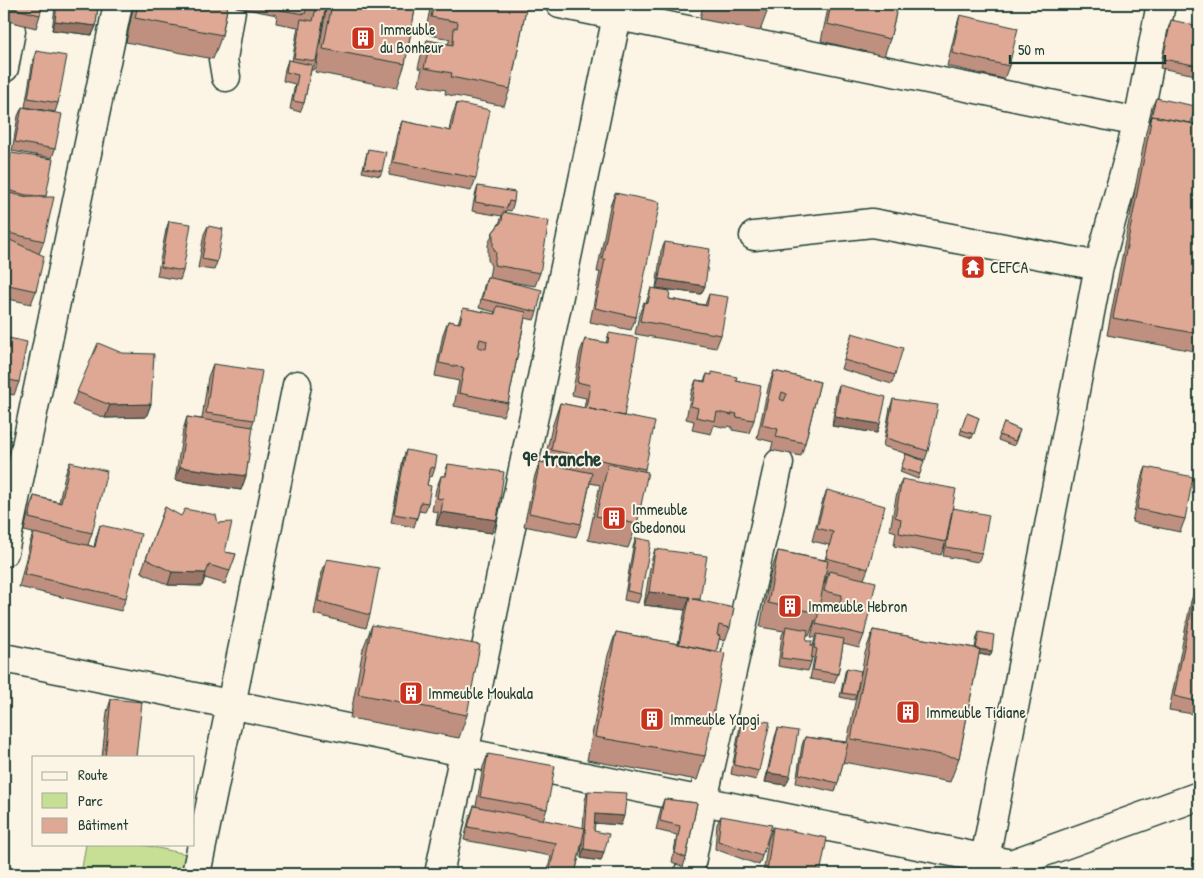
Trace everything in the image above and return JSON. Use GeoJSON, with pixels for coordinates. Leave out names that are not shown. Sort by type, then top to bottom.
{"type":"FeatureCollection","features":[{"type":"Feature","properties":{"kind":"street"},"geometry":{"type":"LineString","coordinates":[[4,552],[118,4]]}},
{"type":"Feature","properties":{"kind":"street"},"geometry":{"type":"LineString","coordinates":[[226,77],[223,59],[232,4]]}},
{"type":"Feature","properties":{"kind":"street"},"geometry":{"type":"LineString","coordinates":[[560,4],[1138,122]]}},
{"type":"Feature","properties":{"kind":"street"},"geometry":{"type":"LineString","coordinates":[[983,866],[1099,266],[1138,122],[1161,4]]}},
{"type":"Feature","properties":{"kind":"street"},"geometry":{"type":"LineString","coordinates":[[439,874],[617,16]]}},
{"type":"Feature","properties":{"kind":"street"},"geometry":{"type":"LineString","coordinates":[[4,68],[11,31]]}},
{"type":"Feature","properties":{"kind":"street"},"geometry":{"type":"LineString","coordinates":[[754,236],[872,223],[1099,266]]}},
{"type":"Feature","properties":{"kind":"street"},"geometry":{"type":"LineString","coordinates":[[196,874],[297,384]]}},
{"type":"Feature","properties":{"kind":"street"},"geometry":{"type":"LineString","coordinates":[[689,874],[703,800],[779,463]]}},
{"type":"Feature","properties":{"kind":"street"},"geometry":{"type":"LineString","coordinates":[[4,658],[703,800],[983,866],[1018,862],[1199,796]]}},
{"type":"Feature","properties":{"kind":"green space"},"geometry":{"type":"Polygon","coordinates":[[[86,846],[148,846],[211,859],[207,874],[81,874],[86,846]]]}},
{"type":"Feature","properties":{"kind":"building"},"geometry":{"type":"Polygon","coordinates":[[[4,4],[43,4],[40,15],[4,6],[4,4]]]}},
{"type":"Feature","properties":{"kind":"building"},"geometry":{"type":"Polygon","coordinates":[[[57,4],[98,4],[96,26],[55,21],[57,4]]]}},
{"type":"Feature","properties":{"kind":"building"},"geometry":{"type":"Polygon","coordinates":[[[138,4],[228,4],[222,35],[135,18],[138,4]]]}},
{"type":"Feature","properties":{"kind":"building"},"geometry":{"type":"Polygon","coordinates":[[[281,4],[317,4],[316,8],[307,6],[305,14],[280,10],[281,4]]]}},
{"type":"Feature","properties":{"kind":"building"},"geometry":{"type":"Polygon","coordinates":[[[317,4],[326,4],[316,61],[294,58],[301,19],[313,21],[317,4]]]}},
{"type":"Feature","properties":{"kind":"building","name":"Immeuble du Bonheur"},"geometry":{"type":"Polygon","coordinates":[[[332,4],[416,4],[405,64],[323,49],[332,4]]]}},
{"type":"Feature","properties":{"kind":"building"},"geometry":{"type":"Polygon","coordinates":[[[434,4],[527,4],[510,89],[451,77],[452,73],[424,68],[428,52],[424,51],[427,40],[453,45],[454,27],[457,28],[458,22],[431,17],[434,4]]]}},
{"type":"Feature","properties":{"kind":"building"},"geometry":{"type":"Polygon","coordinates":[[[752,4],[770,4],[769,7],[752,4]]]}},
{"type":"Feature","properties":{"kind":"building"},"geometry":{"type":"Polygon","coordinates":[[[831,4],[898,4],[890,39],[827,24],[831,4]]]}},
{"type":"Feature","properties":{"kind":"building"},"geometry":{"type":"Polygon","coordinates":[[[960,15],[1018,28],[1009,66],[952,53],[960,15]]]}},
{"type":"Feature","properties":{"kind":"building"},"geometry":{"type":"Polygon","coordinates":[[[1171,20],[1199,26],[1199,66],[1163,59],[1171,20]]]}},
{"type":"Feature","properties":{"kind":"building"},"geometry":{"type":"Polygon","coordinates":[[[36,51],[67,56],[58,103],[28,98],[36,51]]]}},
{"type":"Feature","properties":{"kind":"building"},"geometry":{"type":"Polygon","coordinates":[[[288,60],[312,65],[304,103],[293,101],[298,75],[286,72],[288,60]]]}},
{"type":"Feature","properties":{"kind":"building"},"geometry":{"type":"Polygon","coordinates":[[[1156,98],[1195,106],[1191,123],[1152,116],[1149,124],[1156,98]]]}},
{"type":"Feature","properties":{"kind":"building"},"geometry":{"type":"Polygon","coordinates":[[[457,103],[490,110],[476,178],[393,162],[402,121],[451,131],[457,103]]]}},
{"type":"Feature","properties":{"kind":"building"},"geometry":{"type":"Polygon","coordinates":[[[22,107],[62,114],[55,149],[15,142],[22,107]]]}},
{"type":"Feature","properties":{"kind":"building"},"geometry":{"type":"Polygon","coordinates":[[[1152,116],[1199,125],[1199,334],[1113,318],[1152,116]]]}},
{"type":"Feature","properties":{"kind":"building"},"geometry":{"type":"Polygon","coordinates":[[[368,149],[386,152],[382,171],[364,168],[368,149]]]}},
{"type":"Feature","properties":{"kind":"building"},"geometry":{"type":"Polygon","coordinates":[[[11,153],[53,159],[46,196],[26,195],[4,189],[11,153]]]}},
{"type":"Feature","properties":{"kind":"building"},"geometry":{"type":"Polygon","coordinates":[[[478,186],[515,192],[514,202],[509,201],[507,208],[475,202],[478,186]]]}},
{"type":"Feature","properties":{"kind":"building"},"geometry":{"type":"Polygon","coordinates":[[[4,192],[28,197],[54,197],[44,241],[4,232],[7,206],[4,205],[4,192]]]}},
{"type":"Feature","properties":{"kind":"building"},"geometry":{"type":"Polygon","coordinates":[[[615,193],[660,202],[636,317],[595,308],[615,193]]]}},
{"type":"Feature","properties":{"kind":"building"},"geometry":{"type":"Polygon","coordinates":[[[503,212],[549,221],[540,273],[494,265],[496,253],[493,247],[493,232],[502,221],[503,212]]]}},
{"type":"Feature","properties":{"kind":"building"},"geometry":{"type":"Polygon","coordinates":[[[169,221],[191,224],[183,271],[161,267],[169,221]]]}},
{"type":"Feature","properties":{"kind":"building"},"geometry":{"type":"Polygon","coordinates":[[[208,226],[223,229],[217,262],[202,259],[208,226]]]}},
{"type":"Feature","properties":{"kind":"building"},"geometry":{"type":"Polygon","coordinates":[[[8,239],[44,256],[36,291],[4,284],[4,245],[8,239]]]}},
{"type":"Feature","properties":{"kind":"building"},"geometry":{"type":"Polygon","coordinates":[[[665,242],[710,249],[705,286],[659,279],[665,242]]]}},
{"type":"Feature","properties":{"kind":"building"},"geometry":{"type":"Polygon","coordinates":[[[487,277],[542,290],[537,312],[482,299],[487,277]]]}},
{"type":"Feature","properties":{"kind":"building"},"geometry":{"type":"Polygon","coordinates":[[[651,288],[670,291],[669,299],[707,306],[709,294],[728,297],[721,335],[640,321],[644,302],[648,303],[651,288]]]}},
{"type":"Feature","properties":{"kind":"building"},"geometry":{"type":"Polygon","coordinates":[[[497,306],[526,312],[508,403],[459,393],[464,368],[439,363],[448,321],[460,323],[463,308],[495,314],[497,306]],[[480,339],[478,347],[486,349],[487,341],[480,339]]]}},
{"type":"Feature","properties":{"kind":"building"},"geometry":{"type":"Polygon","coordinates":[[[609,333],[638,338],[624,416],[586,408],[590,385],[577,382],[585,339],[608,343],[609,333]]]}},
{"type":"Feature","properties":{"kind":"building"},"geometry":{"type":"Polygon","coordinates":[[[852,333],[903,348],[895,375],[844,360],[852,333]]]}},
{"type":"Feature","properties":{"kind":"building"},"geometry":{"type":"Polygon","coordinates":[[[4,337],[27,342],[19,382],[4,379],[4,337]]]}},
{"type":"Feature","properties":{"kind":"building"},"geometry":{"type":"Polygon","coordinates":[[[98,343],[122,353],[154,354],[151,404],[110,405],[77,392],[98,343]]]}},
{"type":"Feature","properties":{"kind":"building"},"geometry":{"type":"Polygon","coordinates":[[[213,364],[262,371],[254,420],[206,413],[213,364]]]}},
{"type":"Feature","properties":{"kind":"building"},"geometry":{"type":"Polygon","coordinates":[[[774,371],[820,382],[805,443],[776,437],[778,429],[762,425],[774,371]],[[782,392],[780,399],[784,401],[787,394],[782,392]]]}},
{"type":"Feature","properties":{"kind":"building"},"geometry":{"type":"Polygon","coordinates":[[[712,372],[737,377],[736,381],[761,386],[754,420],[736,417],[737,414],[717,412],[715,421],[696,417],[698,408],[691,406],[696,380],[705,382],[707,374],[712,375],[712,372]]]}},
{"type":"Feature","properties":{"kind":"building"},"geometry":{"type":"Polygon","coordinates":[[[839,385],[886,397],[880,424],[835,417],[839,385]]]}},
{"type":"Feature","properties":{"kind":"building"},"geometry":{"type":"Polygon","coordinates":[[[893,399],[938,405],[928,451],[886,438],[893,399]]]}},
{"type":"Feature","properties":{"kind":"building"},"geometry":{"type":"Polygon","coordinates":[[[560,403],[655,422],[645,469],[551,450],[560,403]]]}},
{"type":"Feature","properties":{"kind":"building"},"geometry":{"type":"Polygon","coordinates":[[[967,413],[979,418],[974,434],[961,430],[967,413]]]}},
{"type":"Feature","properties":{"kind":"building"},"geometry":{"type":"Polygon","coordinates":[[[187,417],[253,427],[246,476],[180,467],[187,417]]]}},
{"type":"Feature","properties":{"kind":"building"},"geometry":{"type":"Polygon","coordinates":[[[1004,423],[1020,430],[1015,441],[999,435],[1004,423]]]}},
{"type":"Feature","properties":{"kind":"building"},"geometry":{"type":"Polygon","coordinates":[[[4,428],[10,430],[4,455],[4,428]]]}},
{"type":"Feature","properties":{"kind":"building"},"geometry":{"type":"Polygon","coordinates":[[[406,450],[437,456],[435,468],[431,467],[427,485],[431,486],[428,503],[421,502],[417,518],[394,514],[406,450]]]}},
{"type":"Feature","properties":{"kind":"building"},"geometry":{"type":"Polygon","coordinates":[[[906,454],[924,461],[920,474],[901,468],[906,454]]]}},
{"type":"Feature","properties":{"kind":"building"},"geometry":{"type":"Polygon","coordinates":[[[70,462],[107,471],[92,533],[29,518],[34,496],[61,503],[70,462]]]}},
{"type":"Feature","properties":{"kind":"building"},"geometry":{"type":"Polygon","coordinates":[[[540,462],[592,473],[581,524],[529,513],[540,462]]]}},
{"type":"Feature","properties":{"kind":"building"},"geometry":{"type":"Polygon","coordinates":[[[448,464],[504,472],[497,520],[441,512],[443,499],[437,498],[441,476],[446,476],[448,464]]]}},
{"type":"Feature","properties":{"kind":"building"},"geometry":{"type":"Polygon","coordinates":[[[608,464],[648,472],[637,524],[596,516],[608,464]]]}},
{"type":"Feature","properties":{"kind":"building"},"geometry":{"type":"Polygon","coordinates":[[[1146,467],[1193,477],[1185,519],[1137,509],[1146,467]]]}},
{"type":"Feature","properties":{"kind":"building"},"geometry":{"type":"Polygon","coordinates":[[[902,479],[956,489],[946,542],[899,533],[901,519],[895,517],[902,479]]]}},
{"type":"Feature","properties":{"kind":"building"},"geometry":{"type":"Polygon","coordinates":[[[827,490],[885,506],[868,569],[826,558],[833,532],[817,528],[827,490]]]}},
{"type":"Feature","properties":{"kind":"building"},"geometry":{"type":"Polygon","coordinates":[[[165,507],[181,516],[185,509],[216,515],[218,523],[232,522],[225,552],[236,554],[230,571],[209,565],[206,573],[172,572],[146,559],[165,507]]]}},
{"type":"Feature","properties":{"kind":"building"},"geometry":{"type":"Polygon","coordinates":[[[953,508],[989,515],[982,553],[946,547],[953,508]]]}},
{"type":"Feature","properties":{"kind":"building"},"geometry":{"type":"Polygon","coordinates":[[[100,525],[141,534],[126,598],[24,574],[34,533],[95,547],[100,525]]]}},
{"type":"Feature","properties":{"kind":"building"},"geometry":{"type":"Polygon","coordinates":[[[636,538],[651,541],[641,594],[627,591],[636,538]]]}},
{"type":"Feature","properties":{"kind":"building"},"geometry":{"type":"Polygon","coordinates":[[[655,549],[707,556],[700,599],[693,599],[734,608],[730,628],[719,625],[717,635],[720,636],[716,652],[679,644],[690,597],[649,592],[655,549]]]}},
{"type":"Feature","properties":{"kind":"building"},"geometry":{"type":"Polygon","coordinates":[[[778,551],[828,561],[818,613],[768,603],[778,551]]]}},
{"type":"Feature","properties":{"kind":"building"},"geometry":{"type":"Polygon","coordinates":[[[327,559],[379,568],[370,615],[318,601],[327,559]]]}},
{"type":"Feature","properties":{"kind":"building"},"geometry":{"type":"Polygon","coordinates":[[[829,571],[876,582],[864,635],[816,624],[820,606],[838,610],[842,595],[824,591],[829,571]]]}},
{"type":"Feature","properties":{"kind":"building"},"geometry":{"type":"Polygon","coordinates":[[[1196,588],[1199,588],[1199,702],[1174,696],[1196,588]]]}},
{"type":"Feature","properties":{"kind":"building","name":"Immeuble Moukala"},"geometry":{"type":"Polygon","coordinates":[[[372,625],[480,645],[467,715],[358,694],[372,625]]]}},
{"type":"Feature","properties":{"kind":"building"},"geometry":{"type":"Polygon","coordinates":[[[786,626],[808,630],[806,641],[812,641],[811,646],[813,646],[811,662],[781,658],[786,626]]]}},
{"type":"Feature","properties":{"kind":"building","name":"Immeuble Tidiane"},"geometry":{"type":"Polygon","coordinates":[[[873,630],[980,649],[959,758],[851,739],[873,630]]]}},
{"type":"Feature","properties":{"kind":"building","name":"Immeuble Yapgi"},"geometry":{"type":"Polygon","coordinates":[[[616,632],[725,653],[705,756],[595,737],[616,632]]]}},
{"type":"Feature","properties":{"kind":"building"},"geometry":{"type":"Polygon","coordinates":[[[979,632],[994,635],[992,651],[976,649],[979,632]]]}},
{"type":"Feature","properties":{"kind":"building"},"geometry":{"type":"Polygon","coordinates":[[[817,634],[844,639],[838,674],[813,670],[817,649],[814,648],[817,634]]]}},
{"type":"Feature","properties":{"kind":"building"},"geometry":{"type":"Polygon","coordinates":[[[847,668],[861,671],[856,695],[842,693],[847,668]]]}},
{"type":"Feature","properties":{"kind":"building"},"geometry":{"type":"Polygon","coordinates":[[[111,699],[142,702],[136,756],[105,756],[111,699]]]}},
{"type":"Feature","properties":{"kind":"building"},"geometry":{"type":"Polygon","coordinates":[[[743,718],[770,722],[759,771],[734,765],[743,718]]]}},
{"type":"Feature","properties":{"kind":"building"},"geometry":{"type":"Polygon","coordinates":[[[778,728],[798,731],[790,776],[768,773],[778,728]]]}},
{"type":"Feature","properties":{"kind":"building"},"geometry":{"type":"Polygon","coordinates":[[[805,737],[848,743],[838,783],[799,774],[805,737]]]}},
{"type":"Feature","properties":{"kind":"building"},"geometry":{"type":"Polygon","coordinates":[[[488,754],[555,766],[547,809],[480,797],[488,754]]]}},
{"type":"Feature","properties":{"kind":"building"},"geometry":{"type":"Polygon","coordinates":[[[588,791],[627,793],[624,816],[595,814],[594,831],[609,834],[604,852],[584,849],[588,791]]]}},
{"type":"Feature","properties":{"kind":"building"},"geometry":{"type":"Polygon","coordinates":[[[664,799],[697,803],[686,858],[675,853],[680,826],[660,821],[664,799]]]}},
{"type":"Feature","properties":{"kind":"building"},"geometry":{"type":"Polygon","coordinates":[[[474,806],[585,828],[575,874],[549,874],[556,843],[468,827],[474,806]]]}},
{"type":"Feature","properties":{"kind":"building"},"geometry":{"type":"Polygon","coordinates":[[[721,816],[772,825],[762,856],[718,841],[721,816]]]}},
{"type":"Feature","properties":{"kind":"building"},"geometry":{"type":"Polygon","coordinates":[[[773,827],[827,838],[820,874],[783,874],[767,871],[773,827]]]}},
{"type":"Feature","properties":{"kind":"place","name":"Immeuble du Bonheur"},"geometry":{"type":"Point","coordinates":[363,38]}},
{"type":"Feature","properties":{"kind":"place","name":"CEFCA"},"geometry":{"type":"Point","coordinates":[973,267]}},
{"type":"Feature","properties":{"kind":"place","name":"Immeuble Gbedonou"},"geometry":{"type":"Point","coordinates":[614,518]}},
{"type":"Feature","properties":{"kind":"place","name":"Immeuble Hebron"},"geometry":{"type":"Point","coordinates":[790,606]}},
{"type":"Feature","properties":{"kind":"place","name":"Immeuble Moukala"},"geometry":{"type":"Point","coordinates":[411,693]}},
{"type":"Feature","properties":{"kind":"place","name":"Immeuble Tidiane"},"geometry":{"type":"Point","coordinates":[908,712]}},
{"type":"Feature","properties":{"kind":"place","name":"Immeuble Yapgi"},"geometry":{"type":"Point","coordinates":[652,719]}},
{"type":"Feature","properties":{"kind":"district","name":"9ᵉ tranche"},"geometry":{"type":"Point","coordinates":[562,458]}}]}
